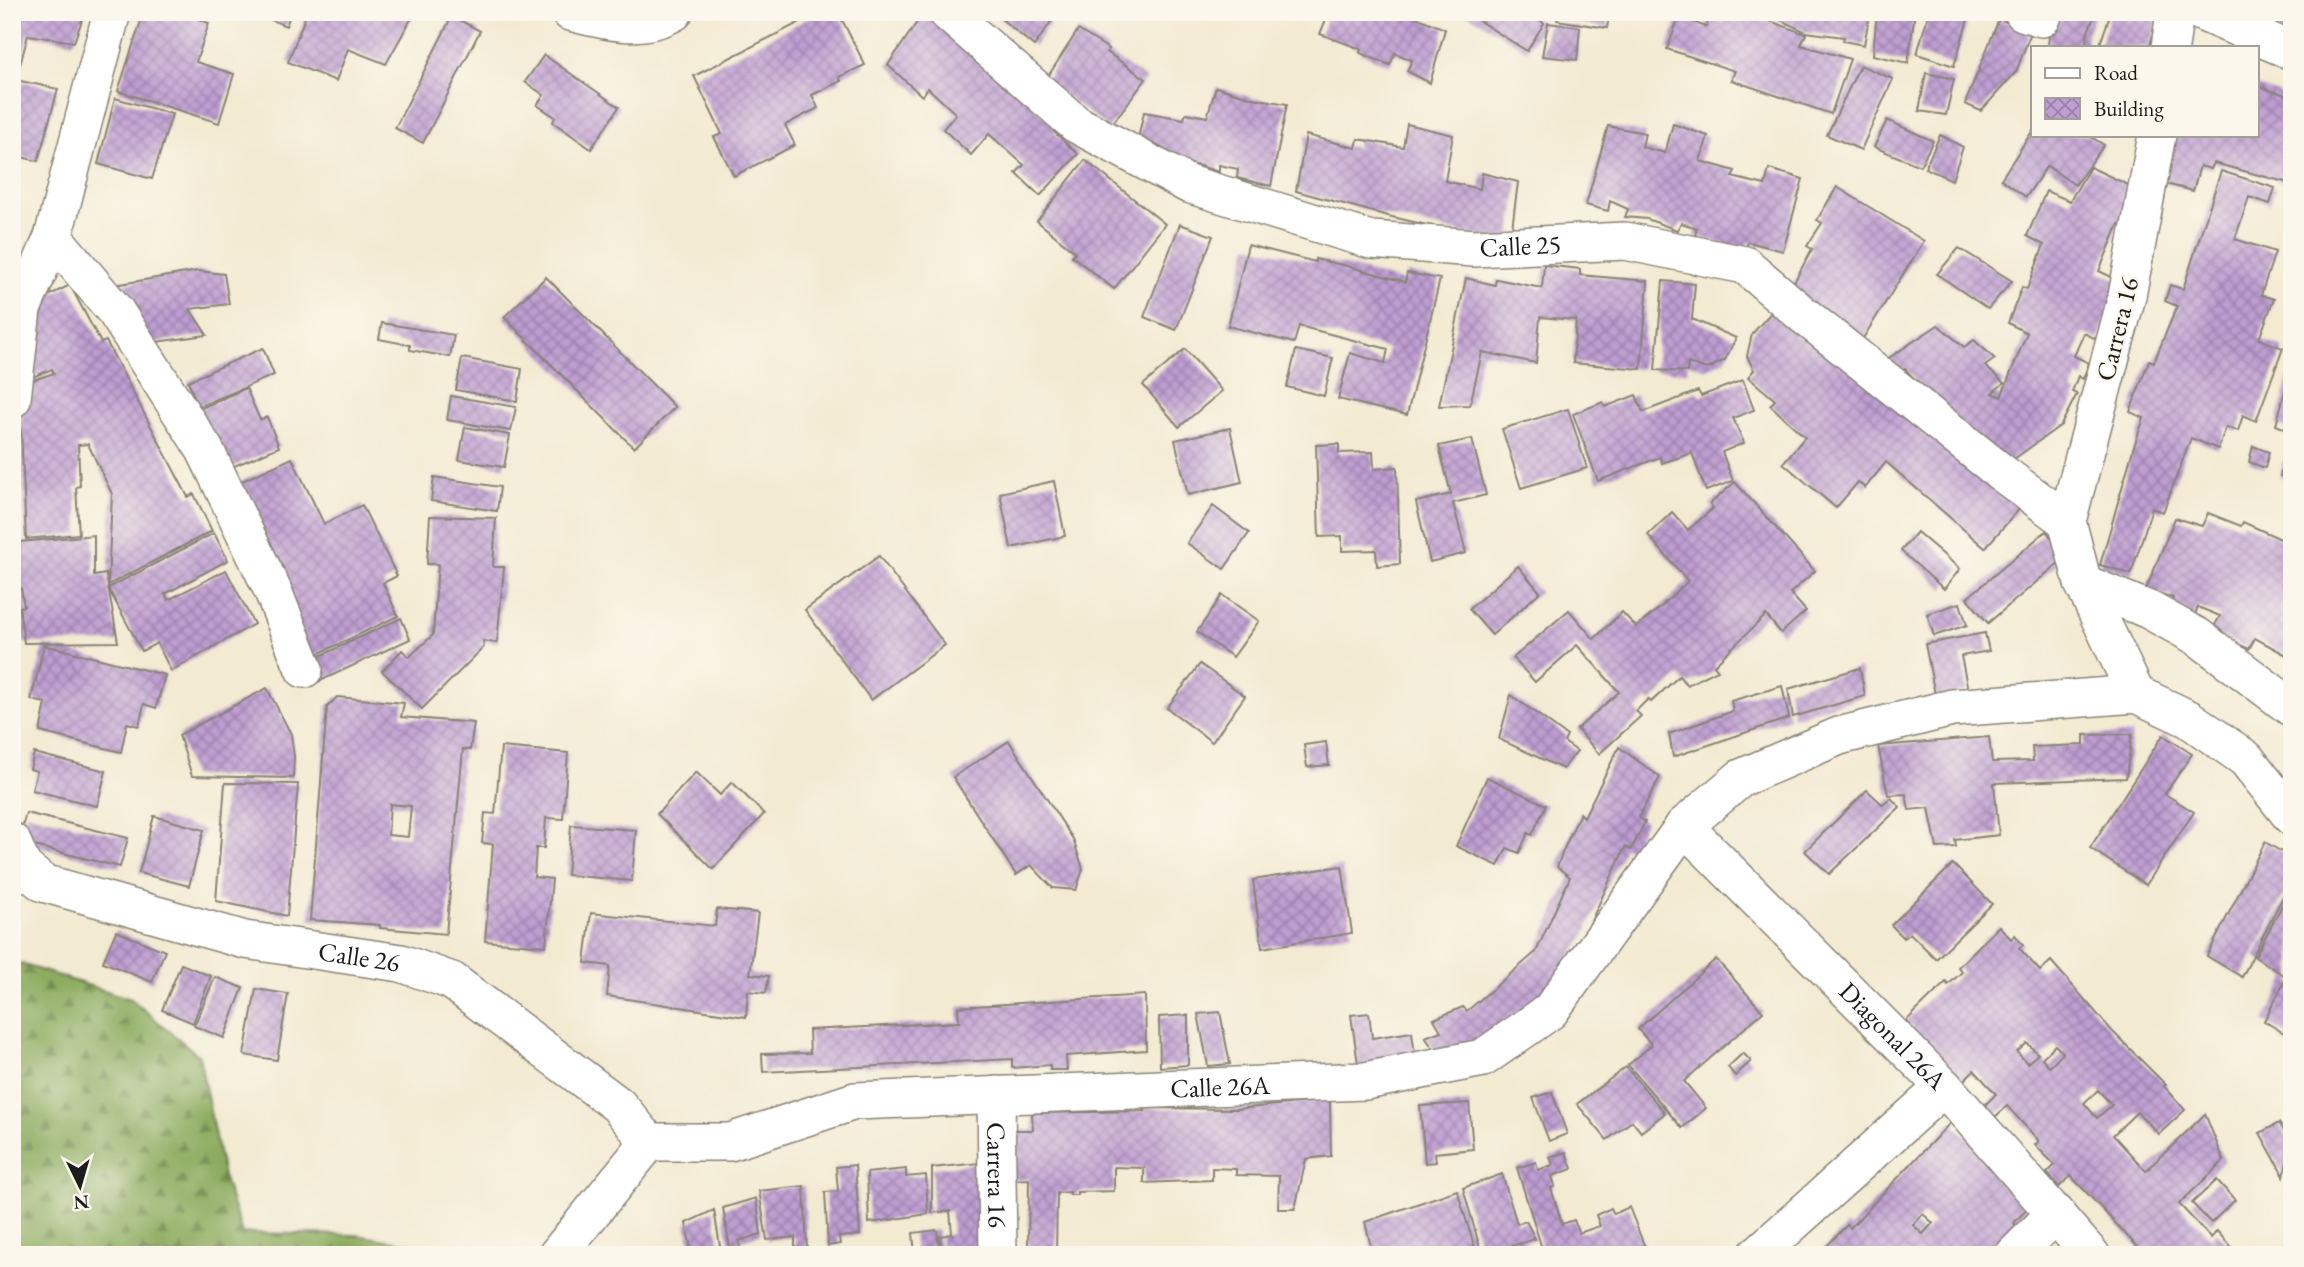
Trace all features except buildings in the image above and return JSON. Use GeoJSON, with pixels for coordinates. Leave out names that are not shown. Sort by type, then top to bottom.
{"type":"FeatureCollection","features":[{"type":"Feature","properties":{"kind":"street"},"geometry":{"type":"LineString","coordinates":[[12,398],[22,309],[53,237],[112,12]]}},
{"type":"Feature","properties":{"kind":"street"},"geometry":{"type":"LineString","coordinates":[[570,12],[618,24],[664,18],[674,12]]}},
{"type":"Feature","properties":{"kind":"street","name":"Calle 25"},"geometry":{"type":"LineString","coordinates":[[947,12],[1076,124],[1188,184],[1371,240],[1475,248],[1625,241],[1745,265],[2002,473],[2067,521]]}},
{"type":"Feature","properties":{"kind":"street"},"geometry":{"type":"LineString","coordinates":[[2170,46],[2175,12]]}},
{"type":"Feature","properties":{"kind":"street"},"geometry":{"type":"LineString","coordinates":[[2201,12],[2292,51]]}},
{"type":"Feature","properties":{"kind":"street","name":"Carrera 16"},"geometry":{"type":"LineString","coordinates":[[2067,521],[2127,296],[2157,136]]}},
{"type":"Feature","properties":{"kind":"street"},"geometry":{"type":"LineString","coordinates":[[53,237],[116,312],[205,450],[273,591],[304,669]]}},
{"type":"Feature","properties":{"kind":"street"},"geometry":{"type":"LineString","coordinates":[[2067,521],[2082,583],[2136,694],[2189,719],[2246,759],[2292,817]]}},
{"type":"Feature","properties":{"kind":"street"},"geometry":{"type":"LineString","coordinates":[[2082,583],[2149,610],[2198,637],[2292,708]]}},
{"type":"Feature","properties":{"kind":"street","name":"Calle 26A"},"geometry":{"type":"LineString","coordinates":[[649,1142],[730,1142],[855,1101],[1365,1082],[1483,1058],[1550,1011],[1684,826],[1741,778],[1839,736],[1952,708],[2136,694]]}},
{"type":"Feature","properties":{"kind":"street","name":"Diagonal 26A"},"geometry":{"type":"LineString","coordinates":[[1684,826],[1944,1087],[2091,1255]]}},
{"type":"Feature","properties":{"kind":"street","name":"Calle 26"},"geometry":{"type":"LineString","coordinates":[[18,854],[43,883],[245,940],[401,964],[452,981],[618,1105],[649,1142]]}},
{"type":"Feature","properties":{"kind":"street"},"geometry":{"type":"LineString","coordinates":[[1756,1255],[1944,1087]]}},
{"type":"Feature","properties":{"kind":"street","name":"Carrera 16"},"geometry":{"type":"LineString","coordinates":[[996,1095],[998,1255]]}},
{"type":"Feature","properties":{"kind":"street"},"geometry":{"type":"LineString","coordinates":[[557,1255],[649,1142]]}},
{"type":"Feature","properties":{"kind":"street"},"geometry":{"type":"LineString","coordinates":[[2014,1255],[2056,1213]]}},
{"type":"Feature","properties":{"kind":"green space"},"geometry":{"type":"Polygon","coordinates":[[[12,961],[131,999],[199,1056],[223,1176],[242,1233],[356,1235],[452,1250],[449,1255],[12,1255],[12,961]]]}}]}
